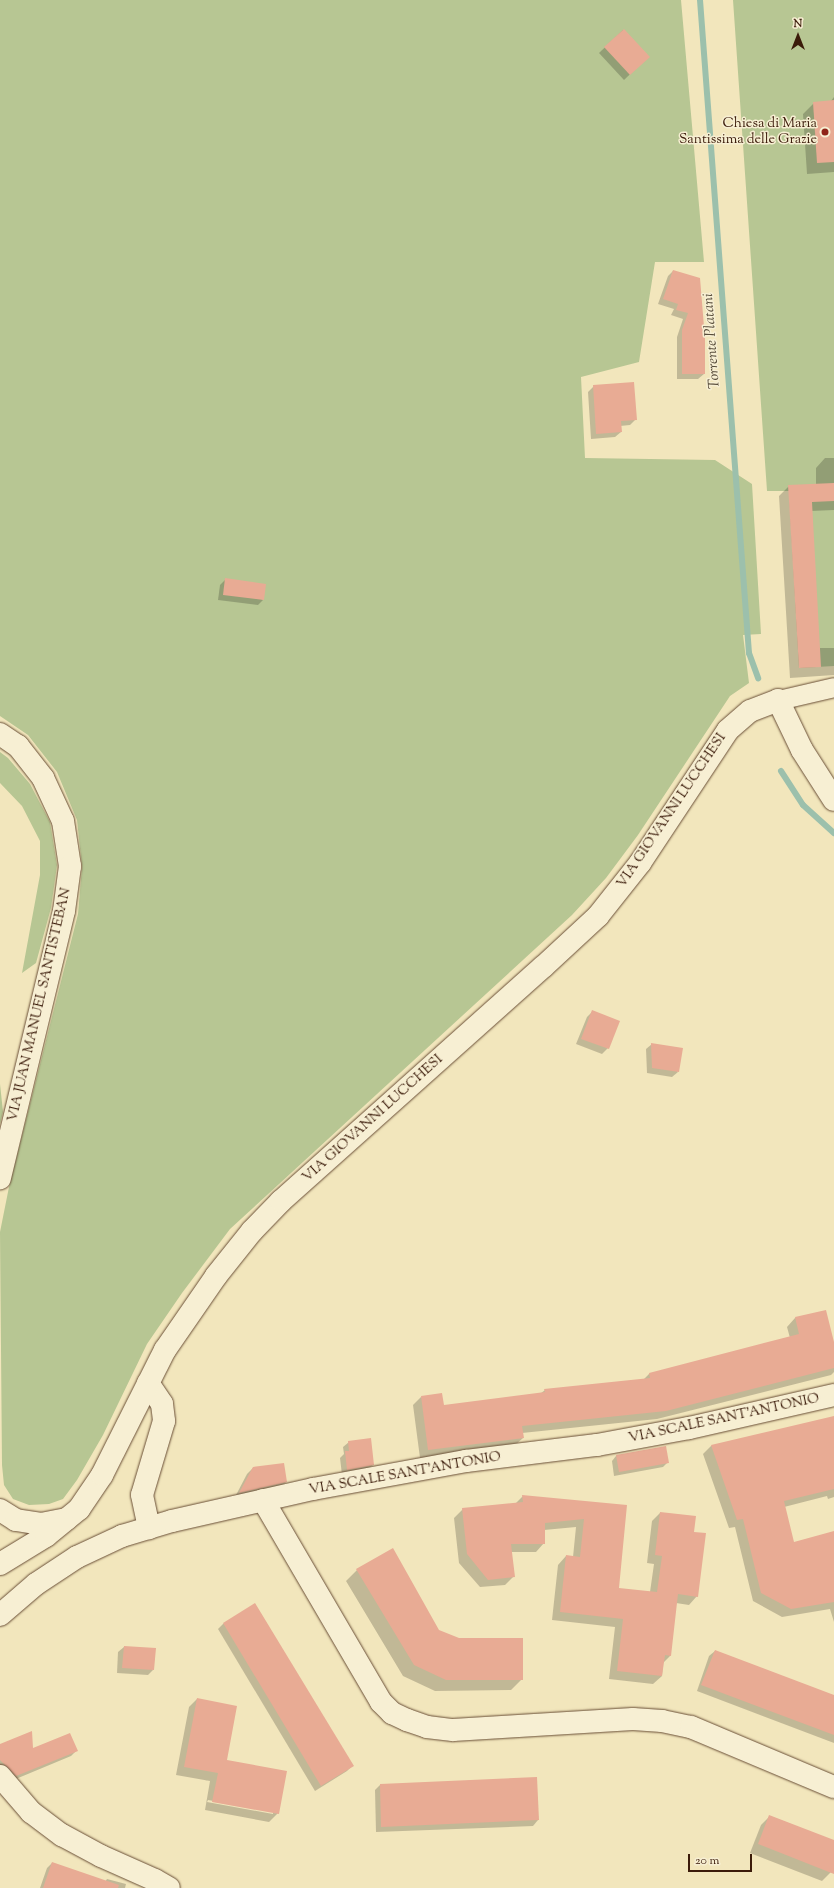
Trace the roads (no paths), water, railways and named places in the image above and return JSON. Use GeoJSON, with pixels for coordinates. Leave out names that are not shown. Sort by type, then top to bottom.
{"type":"FeatureCollection","features":[{"type":"Feature","properties":{"kind":"street"},"geometry":{"type":"LineString","coordinates":[[834,688],[778,700],[802,750],[834,800]]}},
{"type":"Feature","properties":{"kind":"street","name":"VIA GIOVANNI LUCCHESI"},"geometry":{"type":"LineString","coordinates":[[0,1564],[46,1536],[79,1509],[102,1475],[165,1350],[216,1276],[252,1231],[281,1201],[598,916],[640,863],[728,730],[750,711],[778,700]]}},
{"type":"Feature","properties":{"kind":"street","name":"VIA JUAN MANUEL SANTISTEBAN"},"geometry":{"type":"LineString","coordinates":[[0,734],[18,746],[43,778],[63,821],[70,866],[64,911],[0,1178]]}},
{"type":"Feature","properties":{"kind":"street"},"geometry":{"type":"LineString","coordinates":[[148,1383],[162,1404],[164,1421],[142,1495],[149,1528]]}},
{"type":"Feature","properties":{"kind":"street","name":"VIA SCALE SANT'ANTONIO"},"geometry":{"type":"LineString","coordinates":[[0,1615],[36,1584],[77,1557],[122,1536],[149,1528],[313,1489],[466,1461],[612,1443],[689,1428],[834,1395]]}},
{"type":"Feature","properties":{"kind":"street"},"geometry":{"type":"LineString","coordinates":[[263,1500],[381,1702],[392,1713],[427,1727],[453,1730],[625,1719],[662,1721],[691,1727],[834,1787]]}},
{"type":"Feature","properties":{"kind":"street"},"geometry":{"type":"LineString","coordinates":[[0,1510],[16,1520],[41,1524],[67,1519]]}},
{"type":"Feature","properties":{"kind":"street"},"geometry":{"type":"LineString","coordinates":[[0,1776],[31,1812],[62,1835],[101,1856],[155,1880],[169,1888]]}},
{"type":"Feature","properties":{"kind":"waterway","name":"Torrente Platani"},"geometry":{"type":"LineString","coordinates":[[700,0],[749,653],[758,678]]}},
{"type":"Feature","properties":{"kind":"waterway","name":"Torrente Platani"},"geometry":{"type":"LineString","coordinates":[[781,771],[803,805],[834,833]]}},
{"type":"Feature","properties":{"kind":"place","name":"Chiesa di Maria Santissima delle Grazie"},"geometry":{"type":"Point","coordinates":[825,132]}}]}
